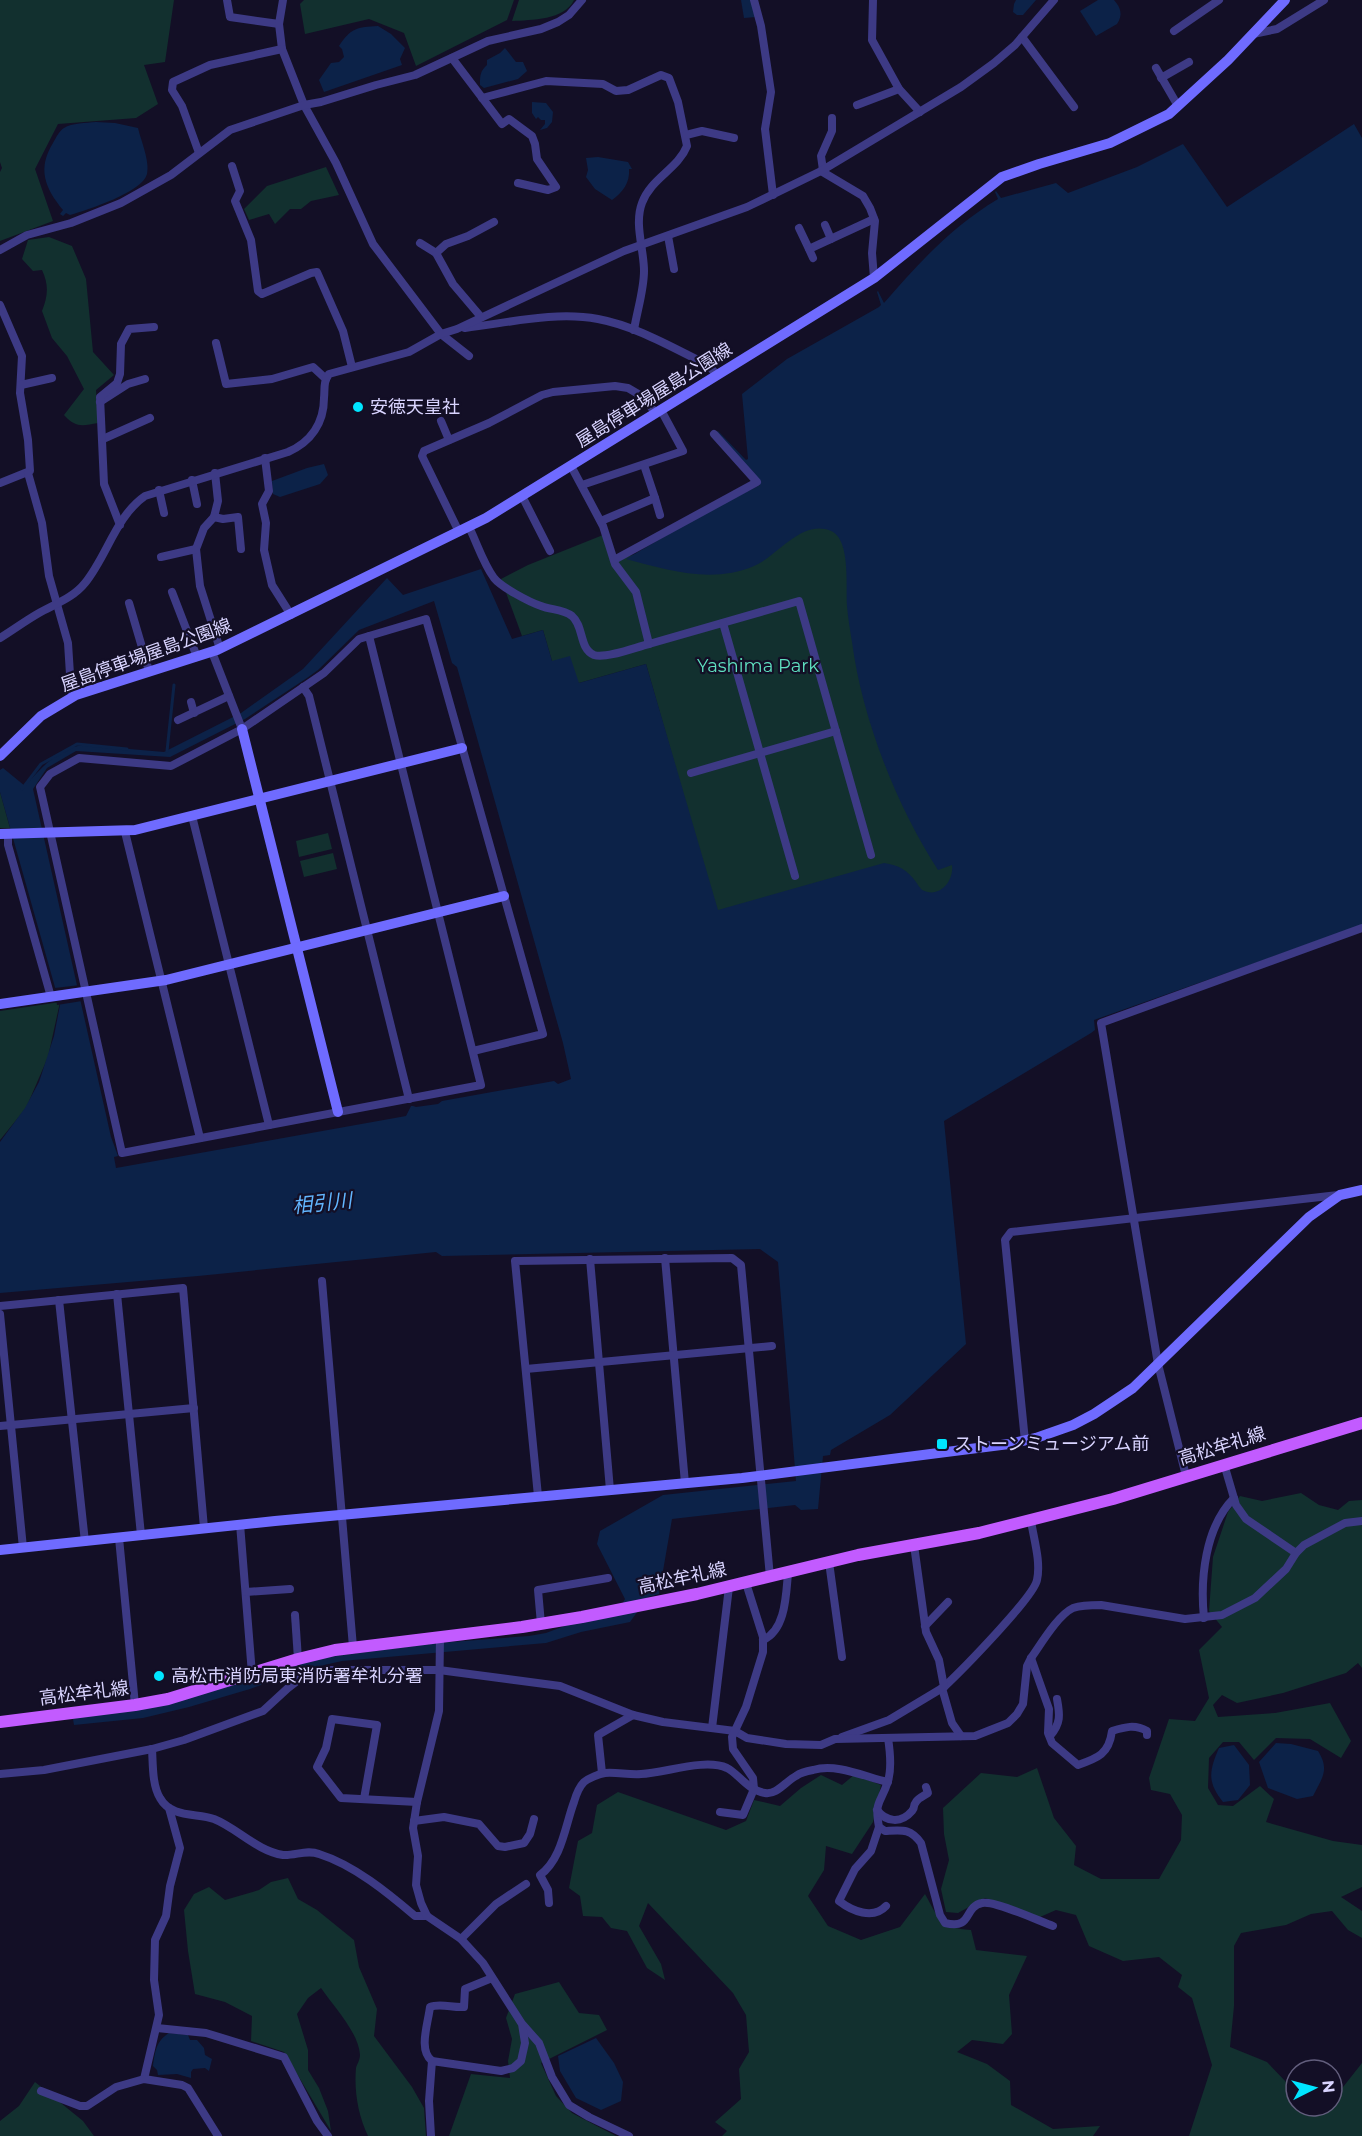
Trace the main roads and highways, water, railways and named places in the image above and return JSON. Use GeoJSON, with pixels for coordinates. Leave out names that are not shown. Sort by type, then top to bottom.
{"type":"FeatureCollection","features":[{"type":"Feature","properties":{"kind":"main road","name":"高松牟礼線"},"geometry":{"type":"LineString","coordinates":[[0,1722],[168,1699],[298,1659],[353,1647],[541,1624],[729,1587],[829,1562],[1031,1521],[1362,1423]]}},
{"type":"Feature","properties":{"kind":"water"},"geometry":{"type":"Polygon","coordinates":[[[741,0],[752,0],[756,17],[744,18],[741,0]]]}},
{"type":"Feature","properties":{"kind":"water"},"geometry":{"type":"Polygon","coordinates":[[[1016,0],[1036,0],[1023,15],[1017,15],[1013,12],[1016,0]]]}},
{"type":"Feature","properties":{"kind":"water"},"geometry":{"type":"Polygon","coordinates":[[[1098,0],[1114,0],[1121,15],[1117,24],[1096,36],[1080,11],[1098,0]]]}},
{"type":"Feature","properties":{"kind":"water"},"geometry":{"type":"Polygon","coordinates":[[[378,26],[391,34],[405,48],[400,59],[402,65],[324,92],[319,80],[331,63],[339,62],[344,57],[339,46],[343,40],[355,30],[378,26]]]}},
{"type":"Feature","properties":{"kind":"water"},"geometry":{"type":"Polygon","coordinates":[[[505,48],[516,62],[523,62],[527,71],[518,79],[484,88],[480,85],[480,76],[487,65],[487,60],[505,48]]]}},
{"type":"Feature","properties":{"kind":"water"},"geometry":{"type":"Polygon","coordinates":[[[532,102],[546,103],[553,112],[552,122],[547,128],[540,130],[545,120],[538,117],[536,119],[532,113],[532,102]]]}},
{"type":"Feature","properties":{"kind":"water"},"geometry":{"type":"Polygon","coordinates":[[[96,122],[138,128],[146,157],[147,174],[143,181],[125,194],[89,209],[70,215],[66,213],[63,216],[60,214],[63,210],[45,178],[45,161],[48,152],[58,135],[67,126],[96,122]]]}},
{"type":"Feature","properties":{"kind":"water","name":"相引川"},"geometry":{"type":"Polygon","coordinates":[[[1354,124],[1362,138],[1362,925],[1094,1020],[1095,1030],[1091,1033],[944,1121],[966,1344],[890,1415],[831,1450],[830,1455],[823,1456],[818,1509],[801,1510],[795,1505],[672,1519],[659,1594],[648,1597],[630,1622],[581,1632],[546,1643],[342,1661],[302,1670],[250,1689],[143,1718],[74,1725],[73,1719],[320,1658],[438,1643],[529,1636],[546,1633],[575,1622],[616,1615],[625,1599],[597,1544],[600,1531],[663,1495],[796,1481],[778,1262],[760,1249],[442,1256],[436,1252],[0,1293],[0,1142],[25,1108],[39,1082],[54,1036],[60,1005],[0,792],[0,770],[3,768],[25,786],[51,760],[74,747],[83,745],[164,752],[241,713],[303,669],[387,578],[403,595],[481,569],[512,639],[543,630],[552,661],[570,656],[579,683],[646,664],[718,910],[884,863],[906,871],[922,890],[935,892],[940,890],[951,877],[952,865],[938,870],[908,818],[883,760],[864,701],[848,620],[846,571],[839,538],[825,529],[806,531],[754,566],[722,574],[706,575],[673,571],[626,559],[701,515],[760,485],[715,434],[718,431],[746,460],[748,459],[742,394],[787,359],[879,307],[881,305],[878,291],[884,303],[923,260],[965,221],[998,199],[996,191],[1001,198],[1056,183],[1068,193],[1137,167],[1183,144],[1227,207],[1354,124]],[[434,601],[359,630],[307,678],[245,719],[170,757],[76,751],[47,768],[33,789],[111,1137],[118,1156],[114,1157],[116,1168],[406,1116],[411,1106],[438,1104],[442,1101],[554,1081],[558,1084],[571,1079],[563,1043],[457,667],[452,663],[434,601]]]}},
{"type":"Feature","properties":{"kind":"water"},"geometry":{"type":"Polygon","coordinates":[[[598,157],[628,162],[632,169],[629,169],[625,187],[612,200],[595,189],[586,177],[588,170],[586,158],[598,157]]]}},
{"type":"Feature","properties":{"kind":"water"},"geometry":{"type":"Polygon","coordinates":[[[324,464],[328,475],[320,484],[280,497],[273,494],[272,481],[324,464]]]}},
{"type":"Feature","properties":{"kind":"water"},"geometry":{"type":"Polygon","coordinates":[[[1276,1743],[1291,1744],[1318,1751],[1324,1769],[1322,1779],[1313,1796],[1297,1799],[1268,1788],[1259,1762],[1276,1743]]]}},
{"type":"Feature","properties":{"kind":"water"},"geometry":{"type":"Polygon","coordinates":[[[1234,1745],[1249,1765],[1250,1785],[1238,1800],[1223,1802],[1212,1782],[1213,1763],[1219,1748],[1234,1745]]]}},
{"type":"Feature","properties":{"kind":"water"},"geometry":{"type":"Polygon","coordinates":[[[169,2033],[188,2035],[190,2040],[197,2040],[204,2048],[205,2055],[212,2059],[209,2071],[205,2068],[193,2069],[191,2078],[177,2074],[158,2075],[153,2066],[156,2052],[161,2040],[169,2033]]]}},
{"type":"Feature","properties":{"kind":"water"},"geometry":{"type":"Polygon","coordinates":[[[596,2038],[614,2063],[623,2082],[621,2101],[601,2110],[576,2098],[560,2071],[558,2056],[596,2038]]]}},
{"type":"Feature","properties":{"kind":"waterway"},"geometry":{"type":"LineString","coordinates":[[167,751],[174,685]]}},
{"type":"Feature","properties":{"kind":"waterway"},"geometry":{"type":"LineString","coordinates":[[22,789],[41,764],[77,744],[127,749]]}},
{"type":"Feature","properties":{"kind":"place","name":"安徳天皇社"},"geometry":{"type":"Point","coordinates":[358,407]}},
{"type":"Feature","properties":{"kind":"place","name":"ストーンミュージアム前"},"geometry":{"type":"Point","coordinates":[942,1444]}},
{"type":"Feature","properties":{"kind":"place","name":"高松市消防局東消防署牟礼分署"},"geometry":{"type":"Point","coordinates":[159,1676]}},
{"type":"Feature","properties":{"kind":"park label","name":"Yashima Park"},"geometry":{"type":"Point","coordinates":[758,666]}}]}
